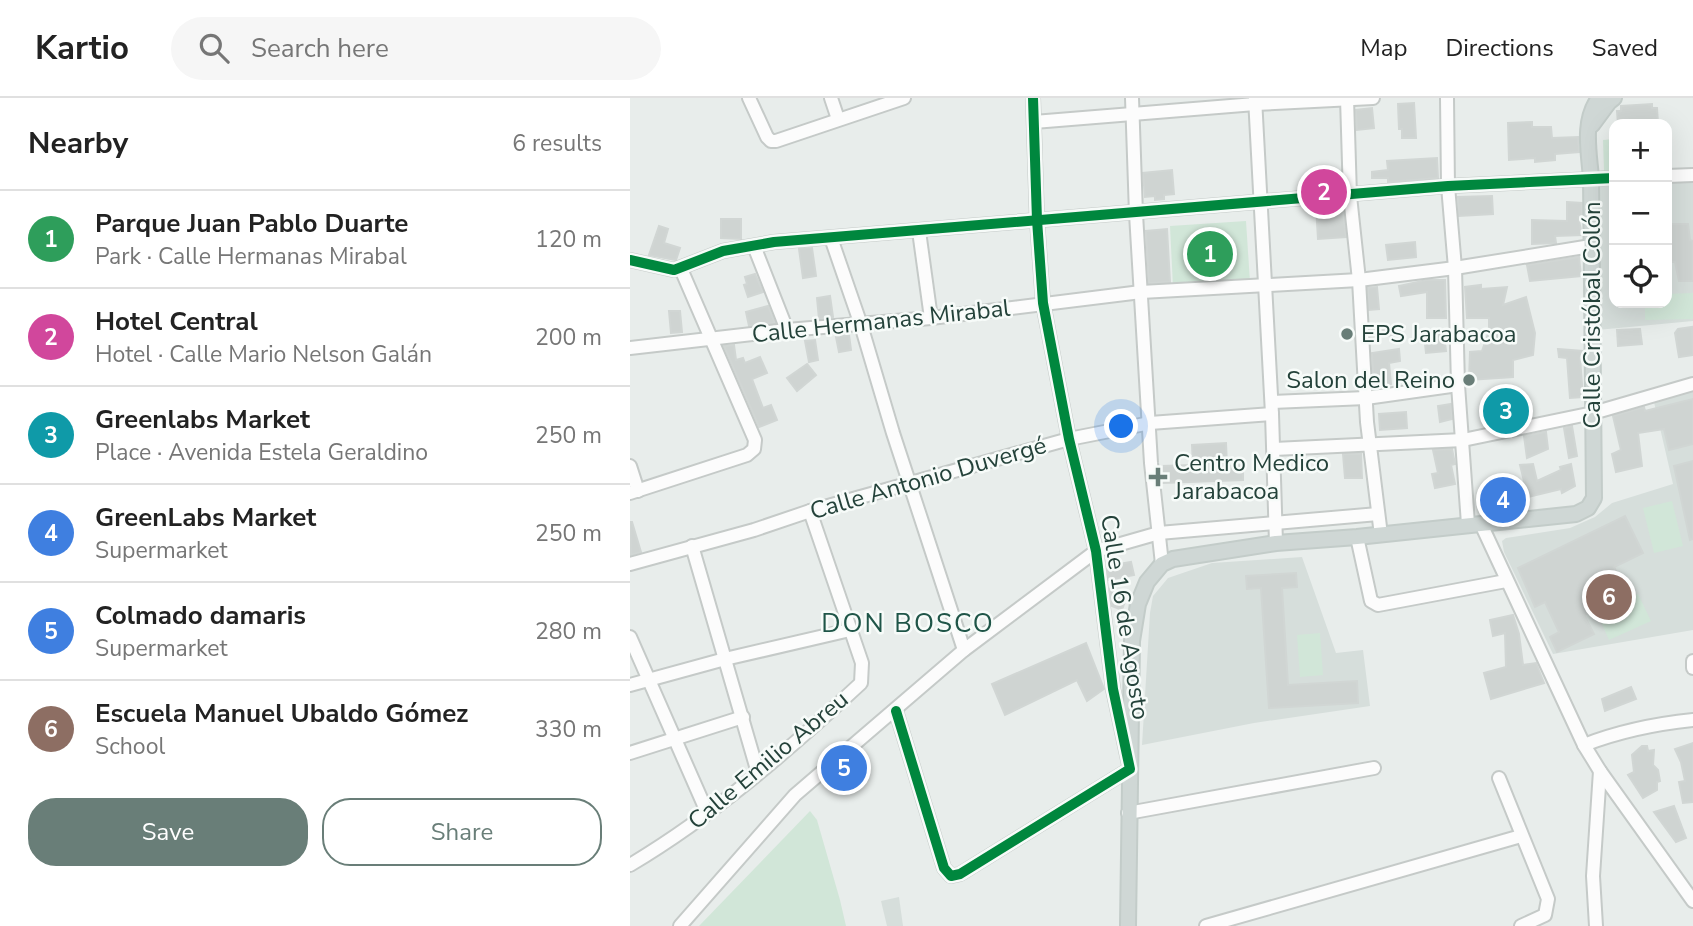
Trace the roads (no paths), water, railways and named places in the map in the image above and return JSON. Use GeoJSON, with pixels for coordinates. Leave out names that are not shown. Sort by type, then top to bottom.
{"type":"FeatureCollection","features":[{"type":"Feature","properties":{"kind":"main road","name":"Calle Cristóbal Colón"},"geometry":{"type":"LineString","coordinates":[[1474,524],[1576,514],[1588,508],[1594,498],[1591,178],[1587,132],[1598,98]]}},
{"type":"Feature","properties":{"kind":"main road"},"geometry":{"type":"LineString","coordinates":[[1587,132],[1614,98]]}},
{"type":"Feature","properties":{"kind":"main road"},"geometry":{"type":"LineString","coordinates":[[1128,926],[1132,641],[1138,604],[1147,582],[1162,564],[1184,556],[1276,543],[1474,524]]}},
{"type":"Feature","properties":{"kind":"street"},"geometry":{"type":"LineString","coordinates":[[748,98],[771,141],[904,98]]}},
{"type":"Feature","properties":{"kind":"street"},"geometry":{"type":"LineString","coordinates":[[831,98],[838,119]]}},
{"type":"Feature","properties":{"kind":"street","name":"Calle 16 de Agosto"},"geometry":{"type":"LineString","coordinates":[[1033,98],[1043,303],[1069,439],[1096,551],[1113,689],[1130,769]]}},
{"type":"Feature","properties":{"kind":"street"},"geometry":{"type":"LineString","coordinates":[[1132,98],[1151,463],[1162,564]]}},
{"type":"Feature","properties":{"kind":"street"},"geometry":{"type":"LineString","coordinates":[[1034,122],[1134,115],[1255,101],[1373,98]]}},
{"type":"Feature","properties":{"kind":"street"},"geometry":{"type":"LineString","coordinates":[[1447,98],[1448,186],[1455,268],[1458,384],[1474,524],[1506,581],[1584,745],[1693,901]]}},
{"type":"Feature","properties":{"kind":"street"},"geometry":{"type":"LineString","coordinates":[[1347,99],[1350,196],[1359,280],[1370,444],[1381,534]]}},
{"type":"Feature","properties":{"kind":"street"},"geometry":{"type":"LineString","coordinates":[[1255,101],[1274,449],[1276,543]]}},
{"type":"Feature","properties":{"kind":"street"},"geometry":{"type":"LineString","coordinates":[[1672,176],[1693,176]]}},
{"type":"Feature","properties":{"kind":"street"},"geometry":{"type":"LineString","coordinates":[[630,260],[665,270],[681,269],[718,253],[754,246],[831,238],[1448,186],[1609,178]]}},
{"type":"Feature","properties":{"kind":"street"},"geometry":{"type":"LineString","coordinates":[[919,231],[931,318]]}},
{"type":"Feature","properties":{"kind":"street"},"geometry":{"type":"LineString","coordinates":[[831,238],[964,650]]}},
{"type":"Feature","properties":{"kind":"street"},"geometry":{"type":"LineString","coordinates":[[754,246],[787,330]]}},
{"type":"Feature","properties":{"kind":"street","name":"Calle Hermanas Mirabal"},"geometry":{"type":"LineString","coordinates":[[630,348],[787,330],[931,318],[1141,292],[1359,280],[1591,246]]}},
{"type":"Feature","properties":{"kind":"street"},"geometry":{"type":"LineString","coordinates":[[630,466],[634,492],[747,455],[754,449],[755,440],[681,269]]}},
{"type":"Feature","properties":{"kind":"street","name":"Calle Antonio Duvergé"},"geometry":{"type":"LineString","coordinates":[[630,564],[1069,439],[1150,423],[1366,398],[1458,384]]}},
{"type":"Feature","properties":{"kind":"street"},"geometry":{"type":"LineString","coordinates":[[1274,449],[1463,440],[1593,413],[1693,384]]}},
{"type":"Feature","properties":{"kind":"street","name":"Calle Emilio Abreu"},"geometry":{"type":"LineString","coordinates":[[631,861],[707,813],[758,773],[861,683],[862,663],[810,511]]}},
{"type":"Feature","properties":{"kind":"street"},"geometry":{"type":"LineString","coordinates":[[680,926],[795,795],[964,650],[1096,551],[1159,533],[1378,514]]}},
{"type":"Feature","properties":{"kind":"street"},"geometry":{"type":"LineString","coordinates":[[1357,537],[1371,601],[1378,606],[1506,581]]}},
{"type":"Feature","properties":{"kind":"street"},"geometry":{"type":"LineString","coordinates":[[692,546],[758,773]]}},
{"type":"Feature","properties":{"kind":"street"},"geometry":{"type":"LineString","coordinates":[[630,685],[725,659],[850,630]]}},
{"type":"Feature","properties":{"kind":"street"},"geometry":{"type":"LineString","coordinates":[[630,636],[707,813]]}},
{"type":"Feature","properties":{"kind":"street"},"geometry":{"type":"LineString","coordinates":[[1693,660],[1693,668]]}},
{"type":"Feature","properties":{"kind":"street"},"geometry":{"type":"LineString","coordinates":[[896,710],[944,868],[951,876],[960,874],[1130,769]]}},
{"type":"Feature","properties":{"kind":"street"},"geometry":{"type":"LineString","coordinates":[[630,753],[743,718]]}},
{"type":"Feature","properties":{"kind":"street"},"geometry":{"type":"LineString","coordinates":[[1584,745],[1639,727],[1693,720]]}},
{"type":"Feature","properties":{"kind":"street"},"geometry":{"type":"LineString","coordinates":[[1128,813],[1374,768]]}},
{"type":"Feature","properties":{"kind":"street"},"geometry":{"type":"LineString","coordinates":[[1596,926],[1593,876],[1600,771]]}},
{"type":"Feature","properties":{"kind":"street"},"geometry":{"type":"LineString","coordinates":[[1499,778],[1548,899],[1545,915],[1521,926]]}},
{"type":"Feature","properties":{"kind":"street"},"geometry":{"type":"LineString","coordinates":[[1206,926],[1228,922],[1521,836]]}},
{"type":"Feature","properties":{"kind":"place","name":"Hotel Central"},"geometry":{"type":"Point","coordinates":[1324,192]}},
{"type":"Feature","properties":{"kind":"place","name":"Parque Juan Pablo Duarte"},"geometry":{"type":"Point","coordinates":[1210,254]}},
{"type":"Feature","properties":{"kind":"place","name":"EPS Jarabacoa"},"geometry":{"type":"Point","coordinates":[1347,334]}},
{"type":"Feature","properties":{"kind":"place","name":"Salon del Reino"},"geometry":{"type":"Point","coordinates":[1469,380]}},
{"type":"Feature","properties":{"kind":"place","name":"Greenlabs Market"},"geometry":{"type":"Point","coordinates":[1506,411]}},
{"type":"Feature","properties":{"kind":"place","name":"Centro Medico Jarabacoa"},"geometry":{"type":"Point","coordinates":[1158,477]}},
{"type":"Feature","properties":{"kind":"place","name":"GreenLabs Market"},"geometry":{"type":"Point","coordinates":[1503,500]}},
{"type":"Feature","properties":{"kind":"place","name":"Escuela Manuel Ubaldo Gómez"},"geometry":{"type":"Point","coordinates":[1609,597]}},
{"type":"Feature","properties":{"kind":"place","name":"Colmado damaris"},"geometry":{"type":"Point","coordinates":[844,768]}},
{"type":"Feature","properties":{"kind":"district","name":"DON BOSCO"},"geometry":{"type":"Point","coordinates":[908,623]}}]}
